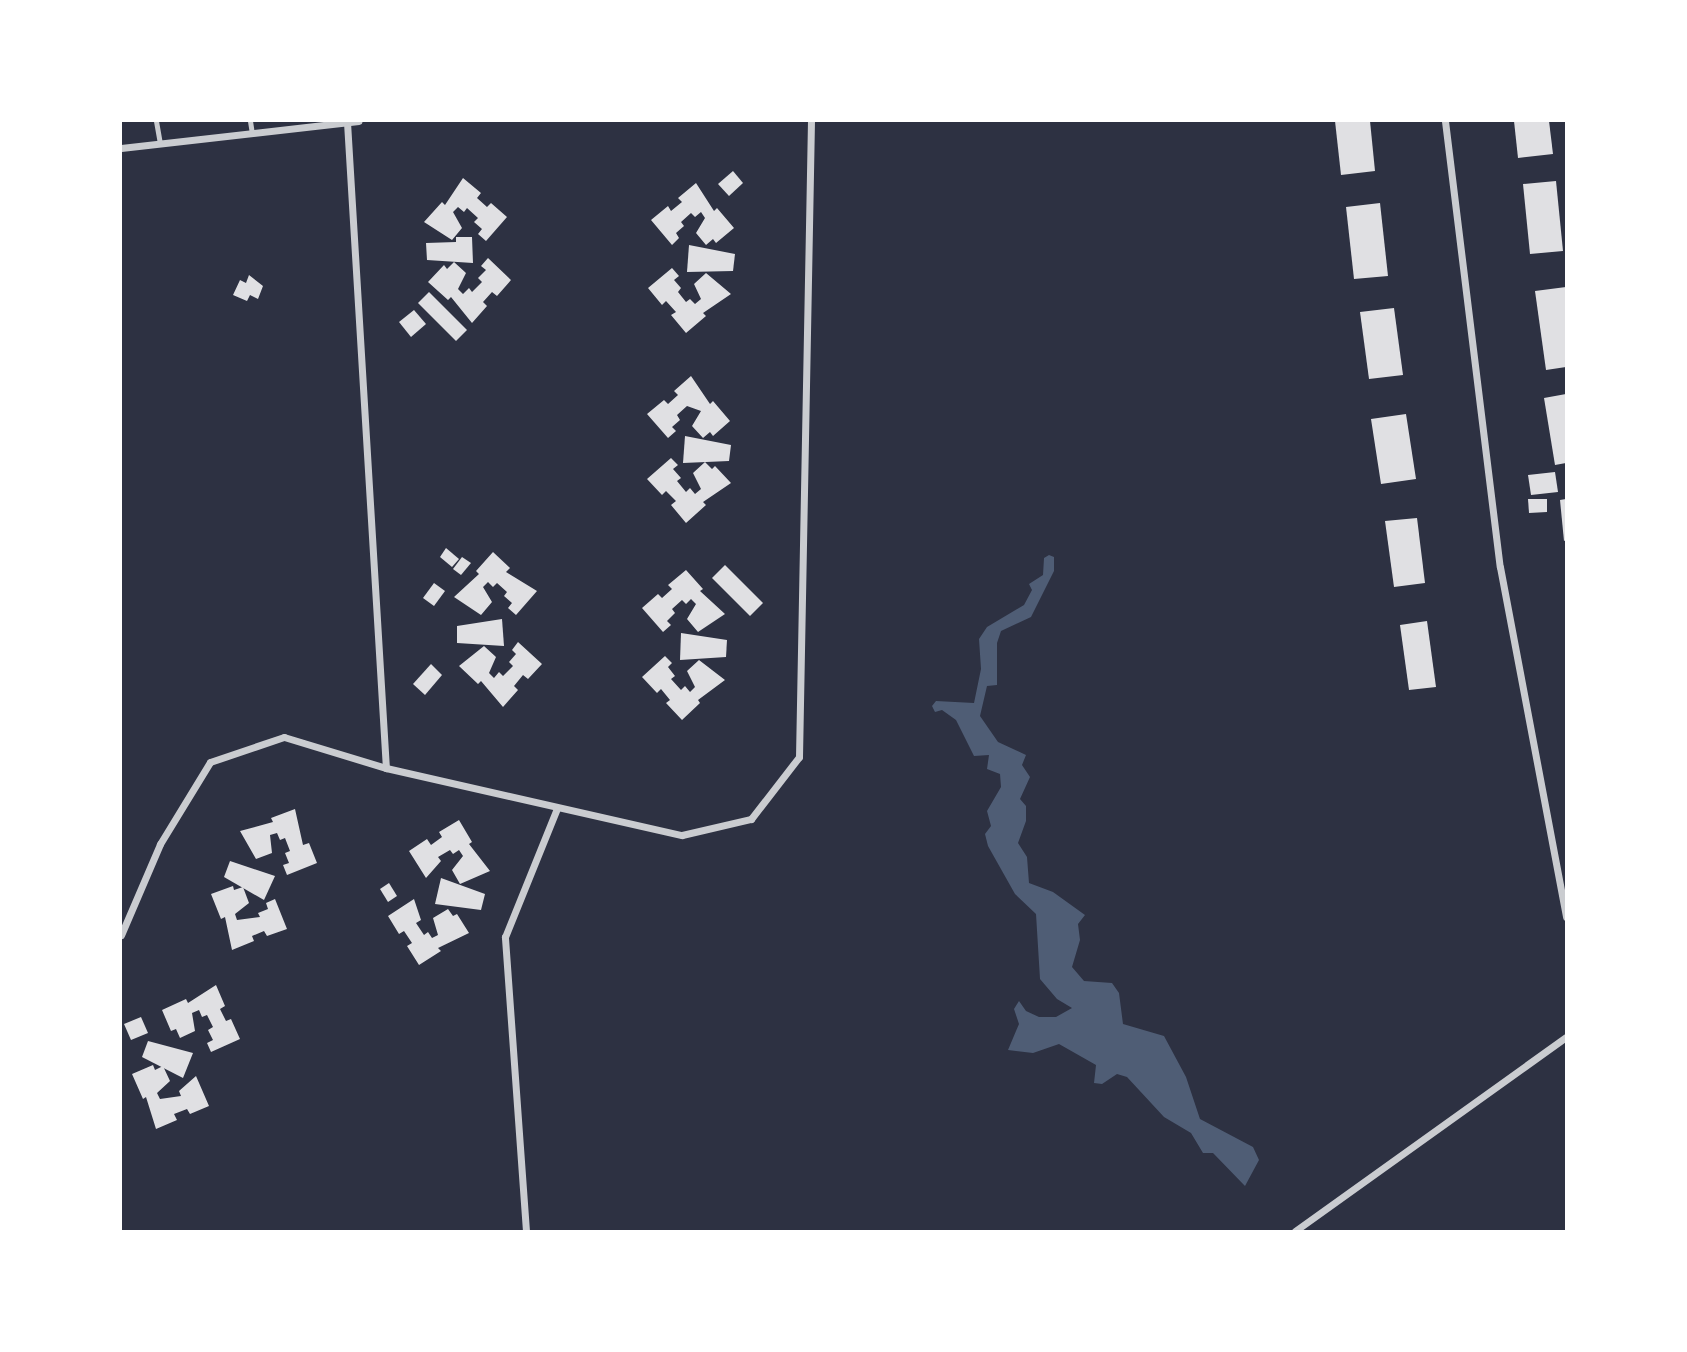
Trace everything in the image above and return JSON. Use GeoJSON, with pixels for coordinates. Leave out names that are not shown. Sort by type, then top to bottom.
{"type":"FeatureCollection","features":[{"type":"Feature","properties":{"kind":"street"},"geometry":{"type":"LineString","coordinates":[[121,148],[358,121]]}},
{"type":"Feature","properties":{"kind":"street"},"geometry":{"type":"LineString","coordinates":[[121,936],[160,844],[210,762],[284,737],[386,768],[682,835],[751,819],[799,757],[811,121]]}},
{"type":"Feature","properties":{"kind":"street"},"geometry":{"type":"LineString","coordinates":[[1445,121],[1500,567],[1566,917]]}},
{"type":"Feature","properties":{"kind":"street"},"geometry":{"type":"LineString","coordinates":[[347,122],[386,768]]}},
{"type":"Feature","properties":{"kind":"street"},"geometry":{"type":"LineString","coordinates":[[526,1231],[505,937],[557,807]]}},
{"type":"Feature","properties":{"kind":"street"},"geometry":{"type":"LineString","coordinates":[[1295,1231],[1566,1037]]}},
{"type":"Feature","properties":{"kind":"lane"},"geometry":{"type":"LineString","coordinates":[[156,121],[160,144]]}},
{"type":"Feature","properties":{"kind":"lane"},"geometry":{"type":"LineString","coordinates":[[250,121],[252,134]]}},
{"type":"Feature","properties":{"kind":"water"},"geometry":{"type":"Polygon","coordinates":[[[1049,555],[1054,557],[1054,571],[1031,617],[1001,631],[997,643],[997,685],[987,686],[980,716],[998,742],[1026,755],[1022,765],[1030,777],[1020,799],[1026,806],[1026,821],[1018,843],[1027,857],[1029,883],[1053,892],[1085,915],[1078,924],[1080,940],[1072,967],[1084,981],[1112,983],[1119,993],[1123,1024],[1164,1036],[1186,1077],[1200,1119],[1253,1147],[1259,1160],[1245,1186],[1213,1153],[1203,1153],[1191,1133],[1164,1117],[1127,1077],[1117,1074],[1102,1084],[1094,1083],[1096,1065],[1059,1044],[1033,1053],[1008,1050],[1019,1024],[1014,1009],[1019,1001],[1026,1011],[1039,1017],[1056,1017],[1072,1008],[1057,999],[1040,979],[1036,914],[1015,894],[988,846],[985,834],[991,826],[987,811],[1001,787],[1000,774],[987,769],[989,755],[974,756],[956,720],[942,710],[935,712],[932,706],[936,701],[974,703],[981,669],[979,639],[987,627],[1024,605],[1032,590],[1029,584],[1043,575],[1044,558],[1049,555]]]}},
{"type":"Feature","properties":{"kind":"building"},"geometry":{"type":"Polygon","coordinates":[[[1335,121],[1370,121],[1375,171],[1341,175],[1335,121]]]}},
{"type":"Feature","properties":{"kind":"building"},"geometry":{"type":"Polygon","coordinates":[[[1514,121],[1549,121],[1553,154],[1518,158],[1514,121]]]}},
{"type":"Feature","properties":{"kind":"building"},"geometry":{"type":"Polygon","coordinates":[[[733,171],[743,183],[729,196],[718,184],[733,171]]]}},
{"type":"Feature","properties":{"kind":"building"},"geometry":{"type":"Polygon","coordinates":[[[463,178],[481,193],[477,198],[487,207],[491,203],[507,217],[486,241],[478,234],[482,229],[474,222],[478,218],[467,208],[464,212],[458,207],[453,212],[462,228],[452,240],[424,222],[442,202],[445,205],[463,178]]]}},
{"type":"Feature","properties":{"kind":"building"},"geometry":{"type":"Polygon","coordinates":[[[1556,181],[1563,251],[1530,254],[1523,184],[1556,181]]]}},
{"type":"Feature","properties":{"kind":"building"},"geometry":{"type":"Polygon","coordinates":[[[696,183],[714,211],[717,208],[734,228],[716,243],[713,239],[706,245],[696,233],[705,218],[701,212],[695,217],[691,213],[681,222],[684,226],[676,233],[679,238],[672,245],[651,220],[668,206],[671,211],[682,202],[678,198],[696,183]]]}},
{"type":"Feature","properties":{"kind":"building"},"geometry":{"type":"Polygon","coordinates":[[[1380,203],[1388,276],[1354,279],[1346,207],[1380,203]]]}},
{"type":"Feature","properties":{"kind":"building"},"geometry":{"type":"Polygon","coordinates":[[[456,237],[472,237],[473,263],[427,260],[426,243],[456,242],[456,237]]]}},
{"type":"Feature","properties":{"kind":"building"},"geometry":{"type":"Polygon","coordinates":[[[689,245],[735,254],[733,271],[687,272],[689,245]]]}},
{"type":"Feature","properties":{"kind":"building"},"geometry":{"type":"Polygon","coordinates":[[[488,258],[511,280],[497,296],[492,292],[483,302],[487,306],[472,323],[451,297],[448,300],[428,282],[444,265],[447,269],[454,262],[466,273],[458,289],[463,294],[469,288],[472,292],[482,282],[478,278],[486,270],[481,266],[488,258]]]}},
{"type":"Feature","properties":{"kind":"building"},"geometry":{"type":"Polygon","coordinates":[[[672,268],[679,276],[674,280],[681,288],[678,292],[686,302],[690,299],[695,304],[701,299],[694,284],[706,273],[731,294],[703,313],[706,316],[686,333],[671,315],[676,312],[666,301],[662,305],[648,288],[672,268]]]}},
{"type":"Feature","properties":{"kind":"building"},"geometry":{"type":"Polygon","coordinates":[[[249,275],[263,286],[258,299],[250,295],[247,301],[233,295],[240,280],[246,283],[249,275]]]}},
{"type":"Feature","properties":{"kind":"building"},"geometry":{"type":"Polygon","coordinates":[[[1566,287],[1566,367],[1546,370],[1535,291],[1566,287]]]}},
{"type":"Feature","properties":{"kind":"building"},"geometry":{"type":"Polygon","coordinates":[[[429,292],[467,330],[456,341],[418,303],[429,292]]]}},
{"type":"Feature","properties":{"kind":"building"},"geometry":{"type":"Polygon","coordinates":[[[1394,308],[1403,375],[1369,379],[1360,312],[1394,308]]]}},
{"type":"Feature","properties":{"kind":"building"},"geometry":{"type":"Polygon","coordinates":[[[414,310],[426,324],[411,337],[399,322],[414,310]]]}},
{"type":"Feature","properties":{"kind":"building"},"geometry":{"type":"Polygon","coordinates":[[[691,376],[710,404],[713,401],[730,421],[713,436],[710,432],[703,438],[692,426],[701,411],[687,406],[677,415],[680,420],[672,427],[676,431],[668,438],[647,414],[664,400],[668,404],[678,395],[674,391],[691,376]]]}},
{"type":"Feature","properties":{"kind":"building"},"geometry":{"type":"Polygon","coordinates":[[[1566,394],[1566,463],[1555,465],[1544,398],[1566,394]]]}},
{"type":"Feature","properties":{"kind":"building"},"geometry":{"type":"Polygon","coordinates":[[[1406,414],[1416,479],[1381,484],[1371,419],[1406,414]]]}},
{"type":"Feature","properties":{"kind":"building"},"geometry":{"type":"Polygon","coordinates":[[[685,436],[731,445],[729,461],[683,463],[685,436]]]}},
{"type":"Feature","properties":{"kind":"building"},"geometry":{"type":"Polygon","coordinates":[[[671,458],[678,465],[673,469],[681,478],[677,481],[686,492],[690,488],[695,494],[701,489],[693,473],[705,462],[712,469],[715,466],[731,483],[703,502],[706,505],[686,523],[671,505],[676,501],[666,491],[662,495],[647,479],[671,458]]]}},
{"type":"Feature","properties":{"kind":"building"},"geometry":{"type":"Polygon","coordinates":[[[1555,472],[1558,492],[1531,495],[1528,475],[1555,472]]]}},
{"type":"Feature","properties":{"kind":"building"},"geometry":{"type":"Polygon","coordinates":[[[1528,499],[1547,499],[1547,512],[1529,513],[1528,499]]]}},
{"type":"Feature","properties":{"kind":"building"},"geometry":{"type":"Polygon","coordinates":[[[1566,499],[1566,540],[1564,541],[1560,500],[1566,499]]]}},
{"type":"Feature","properties":{"kind":"building"},"geometry":{"type":"Polygon","coordinates":[[[1417,518],[1425,583],[1394,587],[1385,521],[1417,518]]]}},
{"type":"Feature","properties":{"kind":"building"},"geometry":{"type":"Polygon","coordinates":[[[446,548],[459,559],[452,567],[440,557],[446,548]]]}},
{"type":"Feature","properties":{"kind":"building"},"geometry":{"type":"Polygon","coordinates":[[[493,552],[510,568],[506,572],[537,591],[516,615],[508,608],[512,603],[504,596],[507,592],[497,583],[493,587],[488,582],[483,587],[492,602],[481,615],[454,597],[479,574],[476,571],[493,552]]]}},
{"type":"Feature","properties":{"kind":"building"},"geometry":{"type":"Polygon","coordinates":[[[462,557],[471,563],[461,575],[453,569],[462,557]]]}},
{"type":"Feature","properties":{"kind":"building"},"geometry":{"type":"Polygon","coordinates":[[[725,565],[763,603],[750,616],[712,578],[725,565]]]}},
{"type":"Feature","properties":{"kind":"building"},"geometry":{"type":"Polygon","coordinates":[[[686,570],[703,589],[700,591],[725,614],[698,632],[687,619],[696,604],[691,599],[686,604],[682,600],[672,609],[675,613],[667,621],[671,625],[663,632],[642,608],[658,594],[662,598],[672,589],[668,585],[686,570]]]}},
{"type":"Feature","properties":{"kind":"building"},"geometry":{"type":"Polygon","coordinates":[[[434,583],[445,591],[434,606],[423,598],[434,583]]]}},
{"type":"Feature","properties":{"kind":"building"},"geometry":{"type":"Polygon","coordinates":[[[502,619],[504,646],[457,643],[457,626],[502,619]]]}},
{"type":"Feature","properties":{"kind":"building"},"geometry":{"type":"Polygon","coordinates":[[[1427,621],[1436,687],[1409,690],[1400,625],[1427,621]]]}},
{"type":"Feature","properties":{"kind":"building"},"geometry":{"type":"Polygon","coordinates":[[[681,633],[727,640],[726,657],[680,660],[681,633]]]}},
{"type":"Feature","properties":{"kind":"building"},"geometry":{"type":"Polygon","coordinates":[[[518,642],[542,664],[528,679],[523,675],[514,686],[518,690],[503,707],[481,681],[478,684],[459,666],[484,646],[496,657],[489,673],[494,678],[499,672],[503,676],[513,666],[509,662],[516,654],[512,650],[518,642]]]}},
{"type":"Feature","properties":{"kind":"building"},"geometry":{"type":"Polygon","coordinates":[[[665,656],[672,663],[668,667],[675,676],[671,679],[681,690],[685,686],[690,692],[695,687],[687,671],[699,660],[725,680],[698,700],[700,703],[682,720],[666,703],[670,700],[661,689],[657,693],[642,677],[665,656]]]}},
{"type":"Feature","properties":{"kind":"building"},"geometry":{"type":"Polygon","coordinates":[[[431,664],[442,675],[425,695],[413,684],[431,664]]]}},
{"type":"Feature","properties":{"kind":"building"},"geometry":{"type":"Polygon","coordinates":[[[295,809],[303,845],[309,843],[317,863],[287,875],[283,865],[289,863],[285,853],[290,851],[285,838],[280,840],[277,833],[270,835],[272,853],[256,859],[240,831],[273,822],[271,818],[295,809]]]}},
{"type":"Feature","properties":{"kind":"building"},"geometry":{"type":"Polygon","coordinates":[[[459,820],[472,842],[469,844],[490,871],[460,884],[452,870],[463,856],[459,850],[453,854],[450,850],[438,857],[441,861],[426,878],[409,851],[427,839],[431,845],[442,837],[439,832],[459,820]]]}},
{"type":"Feature","properties":{"kind":"building"},"geometry":{"type":"Polygon","coordinates":[[[230,861],[275,876],[264,900],[224,877],[230,861]]]}},
{"type":"Feature","properties":{"kind":"building"},"geometry":{"type":"Polygon","coordinates":[[[441,878],[485,894],[481,910],[435,904],[441,878]]]}},
{"type":"Feature","properties":{"kind":"building"},"geometry":{"type":"Polygon","coordinates":[[[389,883],[397,896],[388,902],[380,889],[389,883]]]}},
{"type":"Feature","properties":{"kind":"building"},"geometry":{"type":"Polygon","coordinates":[[[233,886],[234,890],[243,887],[249,903],[235,914],[237,920],[260,917],[258,913],[268,909],[266,903],[275,899],[287,929],[267,936],[264,931],[252,936],[254,941],[232,950],[225,917],[221,919],[211,894],[233,886]]]}},
{"type":"Feature","properties":{"kind":"building"},"geometry":{"type":"Polygon","coordinates":[[[414,899],[421,920],[416,923],[424,935],[428,932],[432,938],[438,935],[433,918],[448,909],[453,916],[457,914],[469,933],[438,948],[441,951],[419,965],[407,946],[412,943],[404,931],[399,934],[388,916],[414,899]]]}},
{"type":"Feature","properties":{"kind":"building"},"geometry":{"type":"Polygon","coordinates":[[[216,985],[225,1006],[220,1009],[226,1021],[231,1019],[240,1039],[211,1052],[207,1043],[213,1040],[208,1030],[213,1027],[207,1015],[202,1017],[199,1010],[192,1013],[195,1031],[180,1038],[176,1029],[171,1031],[162,1010],[186,999],[188,1003],[216,985]]]}},
{"type":"Feature","properties":{"kind":"building"},"geometry":{"type":"Polygon","coordinates":[[[141,1017],[148,1033],[131,1040],[124,1024],[141,1017]]]}},
{"type":"Feature","properties":{"kind":"building"},"geometry":{"type":"Polygon","coordinates":[[[148,1041],[193,1053],[183,1078],[142,1057],[148,1041]]]}},
{"type":"Feature","properties":{"kind":"building"},"geometry":{"type":"Polygon","coordinates":[[[153,1065],[155,1070],[163,1066],[170,1081],[157,1093],[160,1099],[181,1096],[179,1091],[196,1076],[209,1106],[190,1114],[187,1109],[174,1114],[177,1120],[156,1129],[146,1097],[143,1099],[132,1074],[153,1065]]]}}]}
